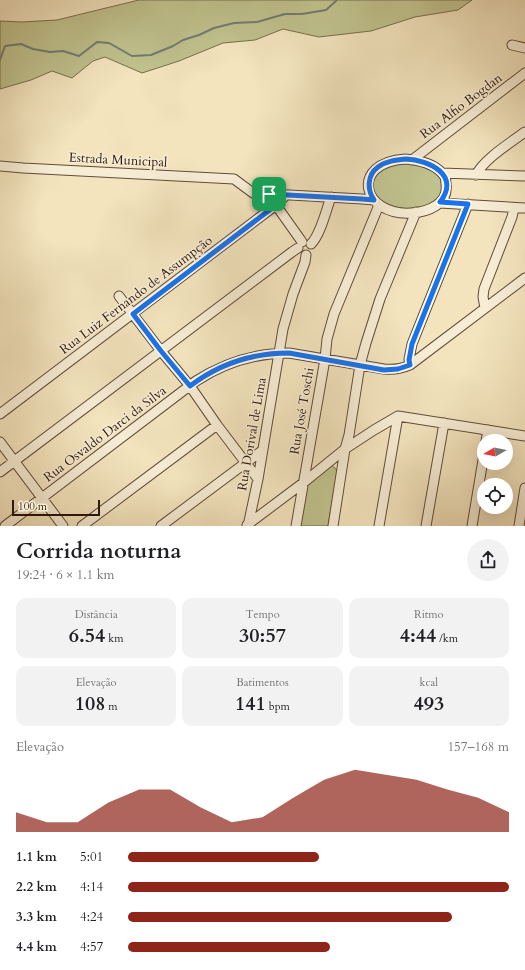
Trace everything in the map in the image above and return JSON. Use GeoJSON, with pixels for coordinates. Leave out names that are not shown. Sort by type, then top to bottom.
{"type":"FeatureCollection","features":[{"type":"Feature","properties":{"kind":"street"},"geometry":{"type":"LineString","coordinates":[[512,46],[525,48]]}},
{"type":"Feature","properties":{"kind":"street","name":"Rua Alfio Bogdan"},"geometry":{"type":"LineString","coordinates":[[412,160],[525,73]]}},
{"type":"Feature","properties":{"kind":"street"},"geometry":{"type":"LineString","coordinates":[[476,175],[487,161],[525,132]]}},
{"type":"Feature","properties":{"kind":"street"},"geometry":{"type":"LineString","coordinates":[[412,160],[425,163],[431,165],[442,173],[446,181],[444,196],[440,202],[429,209],[410,213],[397,212],[384,208],[377,203],[370,193],[370,179],[373,172],[378,167],[391,161],[412,160]]}},
{"type":"Feature","properties":{"kind":"street","name":"Estrada Municipal"},"geometry":{"type":"LineString","coordinates":[[0,166],[234,179],[253,193],[269,194]]}},
{"type":"Feature","properties":{"kind":"street"},"geometry":{"type":"LineString","coordinates":[[442,173],[525,176]]}},
{"type":"Feature","properties":{"kind":"street"},"geometry":{"type":"LineString","coordinates":[[269,194],[362,199],[377,203]]}},
{"type":"Feature","properties":{"kind":"street"},"geometry":{"type":"LineString","coordinates":[[269,194],[304,245]]}},
{"type":"Feature","properties":{"kind":"street","name":"Rua Luiz Fernando de Assumpção"},"geometry":{"type":"LineString","coordinates":[[0,414],[276,205],[286,195]]}},
{"type":"Feature","properties":{"kind":"street"},"geometry":{"type":"LineString","coordinates":[[0,472],[292,252],[314,240],[318,234],[331,197]]}},
{"type":"Feature","properties":{"kind":"street"},"geometry":{"type":"LineString","coordinates":[[440,202],[525,208]]}},
{"type":"Feature","properties":{"kind":"street","name":"Rua José Toschi"},"geometry":{"type":"LineString","coordinates":[[296,526],[325,359],[327,339],[334,314],[377,203]]}},
{"type":"Feature","properties":{"kind":"street"},"geometry":{"type":"LineString","coordinates":[[410,365],[409,360],[412,344],[468,204]]}},
{"type":"Feature","properties":{"kind":"street"},"geometry":{"type":"LineString","coordinates":[[485,308],[483,297],[484,289],[512,217],[514,208]]}},
{"type":"Feature","properties":{"kind":"street"},"geometry":{"type":"LineString","coordinates":[[333,526],[360,366],[366,343],[380,299],[416,212]]}},
{"type":"Feature","properties":{"kind":"street","name":"Rua Dorival de Lima"},"geometry":{"type":"LineString","coordinates":[[247,525],[258,480],[284,323],[305,262],[306,255],[302,254],[299,250],[304,245]]}},
{"type":"Feature","properties":{"kind":"street","name":"Rua Osvaldo Darci da Silva"},"geometry":{"type":"LineString","coordinates":[[5,526],[212,371],[254,356],[279,353],[289,353],[384,370],[402,368],[410,365],[525,278]]}},
{"type":"Feature","properties":{"kind":"street"},"geometry":{"type":"LineString","coordinates":[[119,296],[190,386],[258,480]]}},
{"type":"Feature","properties":{"kind":"street"},"geometry":{"type":"LineString","coordinates":[[379,526],[398,416]]}},
{"type":"Feature","properties":{"kind":"street"},"geometry":{"type":"LineString","coordinates":[[247,525],[345,450],[398,416],[525,436]]}},
{"type":"Feature","properties":{"kind":"street"},"geometry":{"type":"LineString","coordinates":[[426,526],[444,423]]}},
{"type":"Feature","properties":{"kind":"street"},"geometry":{"type":"LineString","coordinates":[[82,526],[217,425]]}},
{"type":"Feature","properties":{"kind":"street"},"geometry":{"type":"LineString","coordinates":[[487,434],[488,430]]}},
{"type":"Feature","properties":{"kind":"street"},"geometry":{"type":"LineString","coordinates":[[0,442],[64,526]]}},
{"type":"Feature","properties":{"kind":"street"},"geometry":{"type":"LineString","coordinates":[[161,526],[263,450]]}},
{"type":"Feature","properties":{"kind":"street"},"geometry":{"type":"LineString","coordinates":[[472,526],[481,470]]}},
{"type":"Feature","properties":{"kind":"street"},"geometry":{"type":"LineString","coordinates":[[519,526],[525,488]]}},
{"type":"Feature","properties":{"kind":"street"},"geometry":{"type":"LineString","coordinates":[[286,496],[294,502],[298,511]]}},
{"type":"Feature","properties":{"kind":"green space"},"geometry":{"type":"Polygon","coordinates":[[[139,0],[472,0],[458,10],[415,17],[371,31],[319,37],[283,29],[255,40],[223,43],[179,61],[142,73],[105,57],[93,61],[72,78],[52,71],[31,80],[0,89],[0,21],[22,22],[57,20],[139,0]]]}},
{"type":"Feature","properties":{"kind":"green space"},"geometry":{"type":"Polygon","coordinates":[[[407,163],[430,170],[439,178],[442,183],[442,190],[440,196],[435,202],[417,209],[408,209],[386,203],[375,194],[373,188],[374,180],[381,171],[386,167],[407,163]]]}},
{"type":"Feature","properties":{"kind":"green space"},"geometry":{"type":"Polygon","coordinates":[[[331,465],[337,472],[328,526],[298,526],[305,484],[331,465]]]}},
{"type":"Feature","properties":{"kind":"waterway"},"geometry":{"type":"LineString","coordinates":[[0,60],[5,46],[21,44],[33,49],[50,52],[63,51],[79,56],[97,42],[109,43],[132,56],[151,55],[214,28],[234,23],[257,22],[285,14],[302,14],[326,10],[337,0]]}},
{"type":"Feature","properties":{"kind":"route"},"geometry":{"type":"LineString","coordinates":[[406,159],[431,165],[442,173],[445,177],[447,186],[446,193],[440,202],[468,204],[412,344],[409,360],[410,365],[394,370],[384,370],[289,353],[266,354],[243,359],[221,367],[212,371],[190,386],[161,351],[133,314],[276,205],[269,194],[374,200],[369,188],[371,175],[373,172],[378,167],[391,161],[406,159]]}}]}
